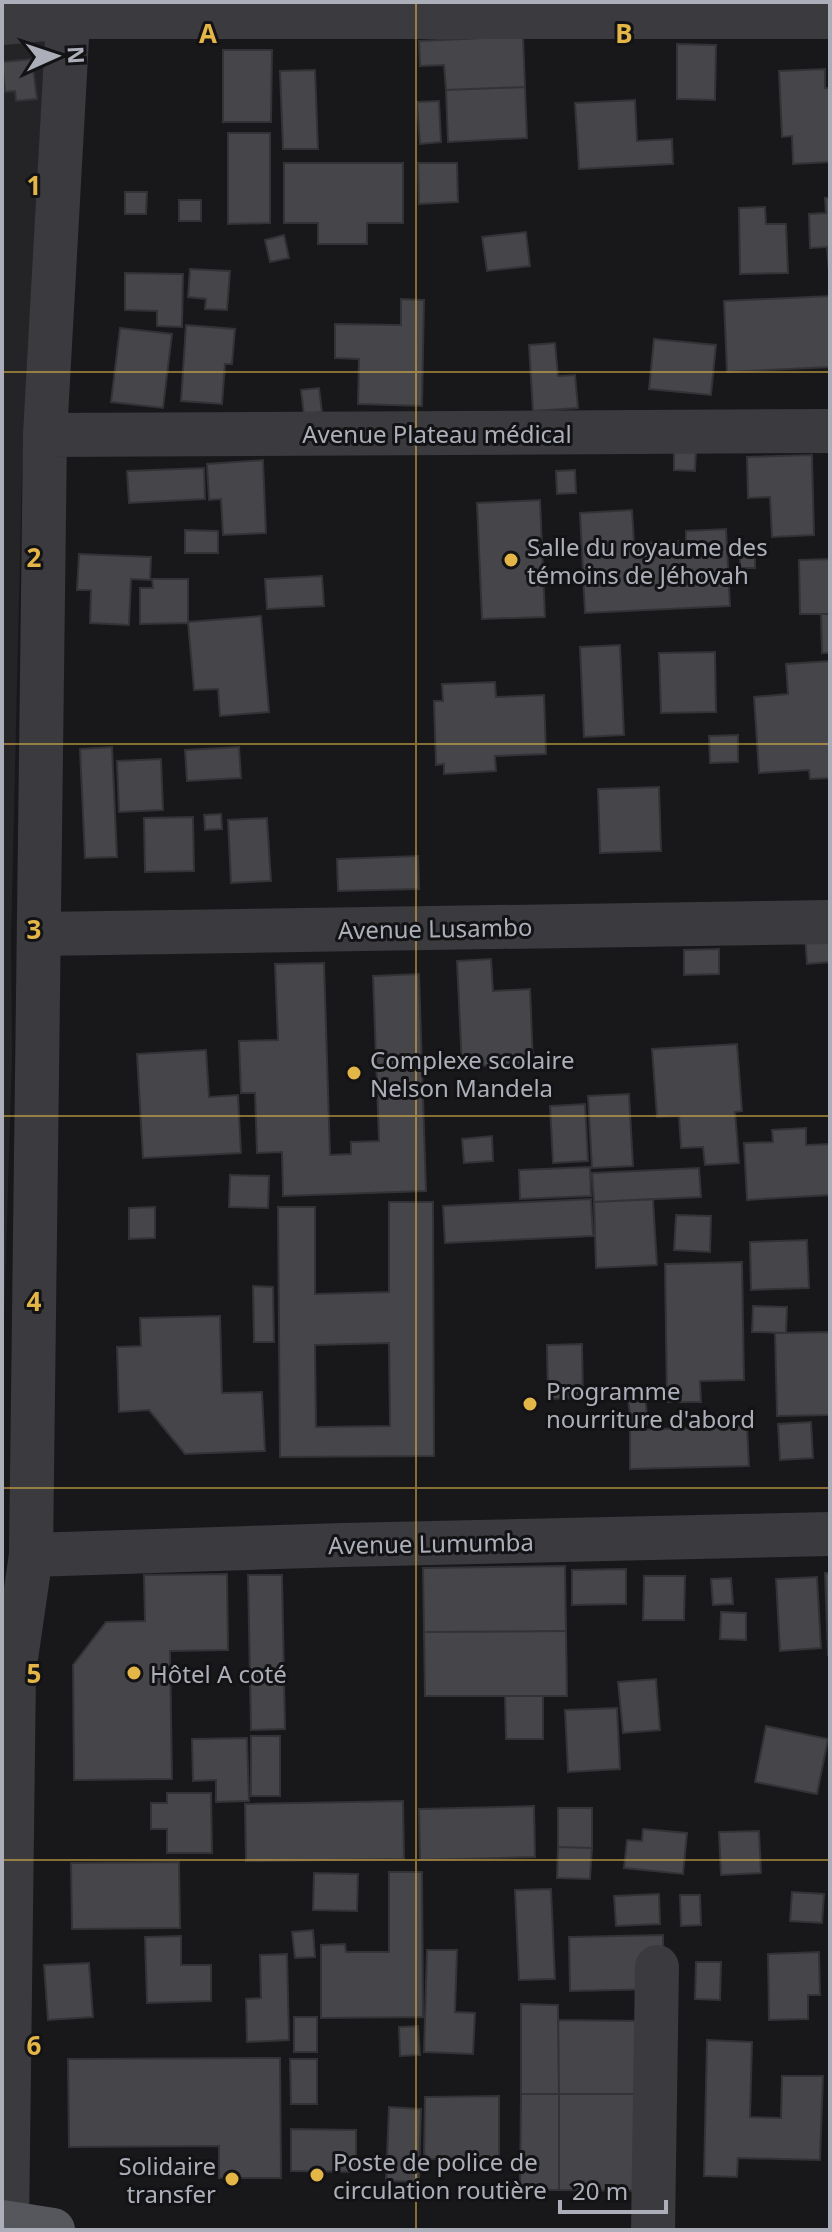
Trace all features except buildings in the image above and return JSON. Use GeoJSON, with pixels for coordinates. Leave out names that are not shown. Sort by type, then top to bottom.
{"type":"FeatureCollection","features":[{"type":"Feature","properties":{"kind":"main road"},"geometry":{"type":"LineString","coordinates":[[5,2224],[53,2230]]}},
{"type":"Feature","properties":{"kind":"street"},"geometry":{"type":"LineString","coordinates":[[5,2224],[8,1672],[31,1555],[45,435],[69,9]]}},
{"type":"Feature","properties":{"kind":"street"},"geometry":{"type":"LineString","coordinates":[[2,23],[69,9],[830,17]]}},
{"type":"Feature","properties":{"kind":"street","name":"Avenue Plateau médical"},"geometry":{"type":"LineString","coordinates":[[45,435],[830,431]]}},
{"type":"Feature","properties":{"kind":"street","name":"Avenue Lusambo"},"geometry":{"type":"LineString","coordinates":[[39,934],[830,922]]}},
{"type":"Feature","properties":{"kind":"street","name":"Avenue Lumumba"},"geometry":{"type":"LineString","coordinates":[[31,1555],[830,1534]]}},
{"type":"Feature","properties":{"kind":"street"},"geometry":{"type":"LineString","coordinates":[[653,2230],[657,1967]]}},
{"type":"Feature","properties":{"kind":"shaded area"},"geometry":{"type":"Polygon","coordinates":[[[2,2],[45,40],[22,473],[4,1321],[2,2]]]}},
{"type":"Feature","properties":{"kind":"place","name":"Salle du royaume des témoins de Jéhovah"},"geometry":{"type":"Point","coordinates":[511,560]}},
{"type":"Feature","properties":{"kind":"place","name":"Complexe scolaire Nelson Mandela"},"geometry":{"type":"Point","coordinates":[354,1073]}},
{"type":"Feature","properties":{"kind":"place","name":"Programme nourriture d'abord"},"geometry":{"type":"Point","coordinates":[530,1404]}},
{"type":"Feature","properties":{"kind":"place","name":"Hôtel A coté"},"geometry":{"type":"Point","coordinates":[134,1673]}},
{"type":"Feature","properties":{"kind":"place","name":"Poste de police de circulation routière"},"geometry":{"type":"Point","coordinates":[317,2175]}},
{"type":"Feature","properties":{"kind":"place","name":"Solidaire transfer"},"geometry":{"type":"Point","coordinates":[232,2179]}}]}
